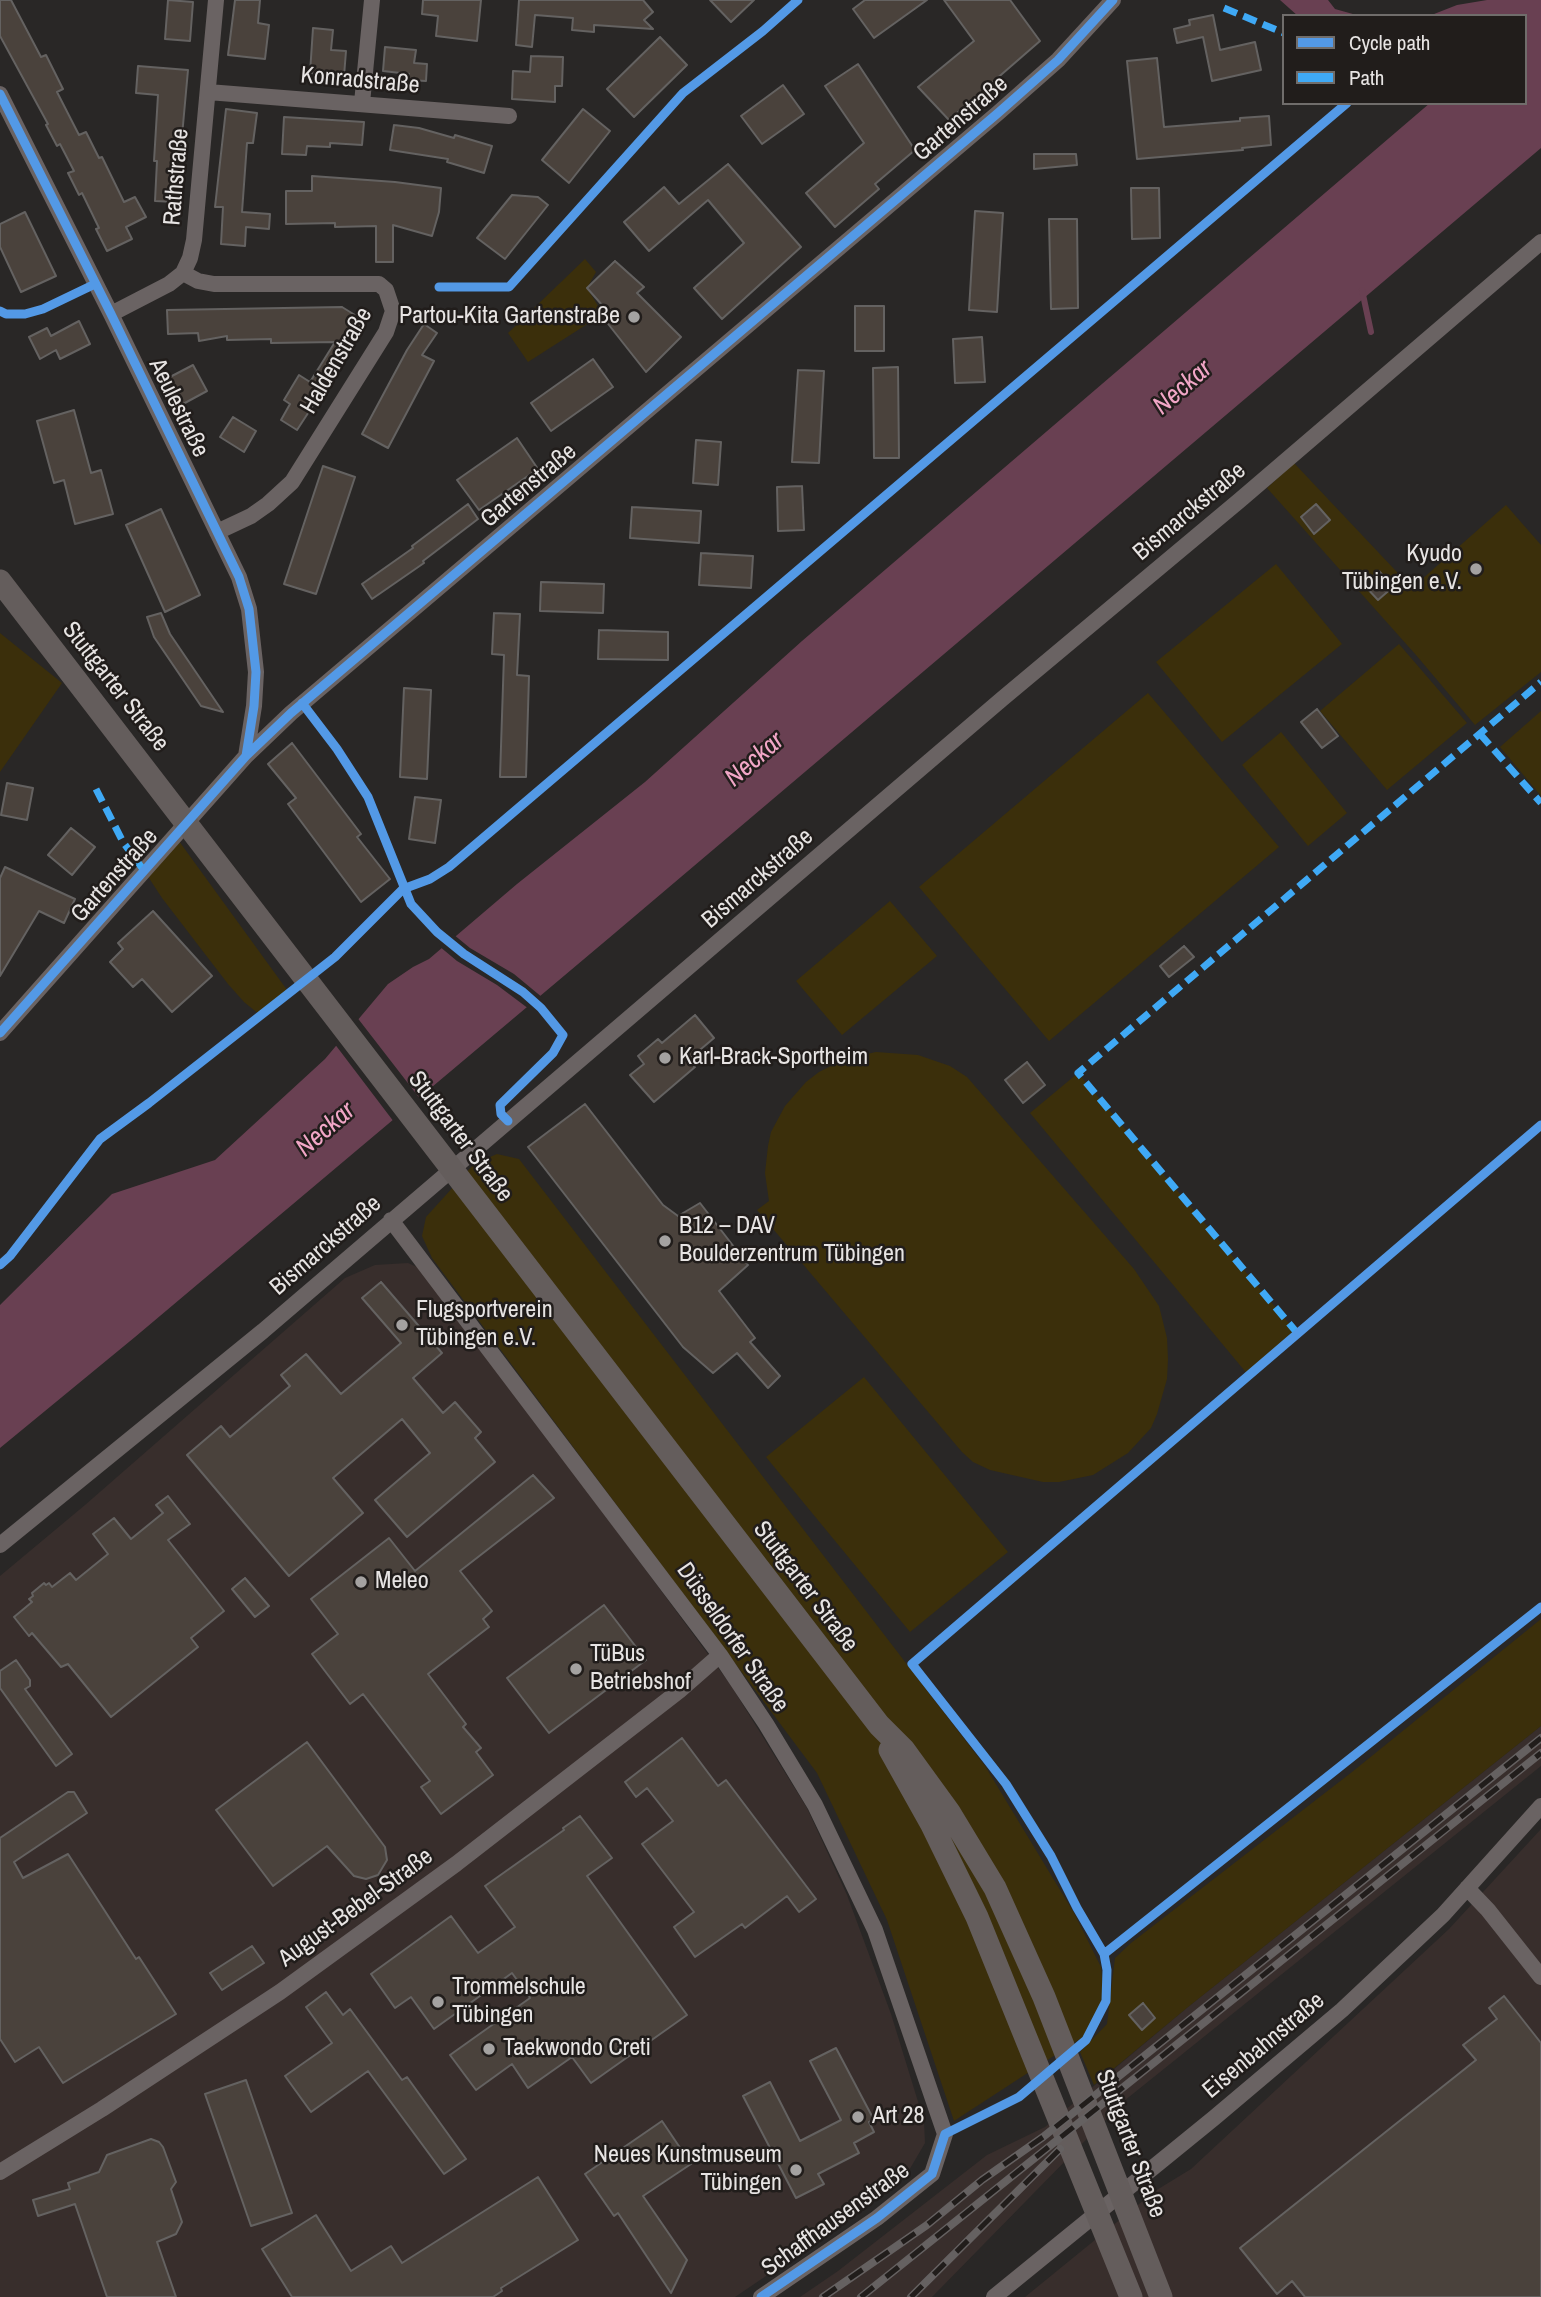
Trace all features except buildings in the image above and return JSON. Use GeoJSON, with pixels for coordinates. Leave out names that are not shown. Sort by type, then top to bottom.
{"type":"FeatureCollection","features":[{"type":"Feature","properties":{"kind":"main road","name":"Stuttgarter Straße"},"geometry":{"type":"LineString","coordinates":[[0,580],[879,1725],[904,1750],[938,1796],[981,1860],[1044,1997],[1160,2297]]}},
{"type":"Feature","properties":{"kind":"main road","name":"Stuttgarter Straße"},"geometry":{"type":"LineString","coordinates":[[879,1725],[893,1757],[964,1887],[1131,2297]]}},
{"type":"Feature","properties":{"kind":"street","name":"Rathstraße"},"geometry":{"type":"LineString","coordinates":[[183,273],[194,240],[216,0]]}},
{"type":"Feature","properties":{"kind":"street"},"geometry":{"type":"LineString","coordinates":[[362,103],[372,0]]}},
{"type":"Feature","properties":{"kind":"street","name":"Gartenstraße"},"geometry":{"type":"LineString","coordinates":[[0,1033],[246,756],[302,703],[998,113],[1058,60],[1113,0]]}},
{"type":"Feature","properties":{"kind":"street","name":"Konradstraße"},"geometry":{"type":"LineString","coordinates":[[208,92],[509,116]]}},
{"type":"Feature","properties":{"kind":"street","name":"Aeulestraße"},"geometry":{"type":"LineString","coordinates":[[0,94],[111,314],[217,532],[246,598],[255,654],[254,706],[246,756]]}},
{"type":"Feature","properties":{"kind":"street","name":"Bismarckstraße"},"geometry":{"type":"LineString","coordinates":[[0,1545],[263,1331],[1541,242]]}},
{"type":"Feature","properties":{"kind":"street"},"geometry":{"type":"LineString","coordinates":[[111,314],[169,284],[183,273]]}},
{"type":"Feature","properties":{"kind":"street","name":"Haldenstraße"},"geometry":{"type":"LineString","coordinates":[[183,273],[198,281],[214,284],[379,284],[391,299],[393,311],[386,332],[292,482],[251,516],[217,532]]}},
{"type":"Feature","properties":{"kind":"street","name":"Düsseldorfer Straße"},"geometry":{"type":"LineString","coordinates":[[391,1220],[720,1654],[815,1805],[875,1930],[946,2134]]}},
{"type":"Feature","properties":{"kind":"street","name":"August-Bebel-Straße"},"geometry":{"type":"LineString","coordinates":[[0,2172],[102,2109],[280,1992],[466,1856],[679,1690],[720,1654]]}},
{"type":"Feature","properties":{"kind":"street","name":"Eisenbahnstraße"},"geometry":{"type":"LineString","coordinates":[[994,2297],[1333,2018],[1415,1943],[1541,1806]]}},
{"type":"Feature","properties":{"kind":"street"},"geometry":{"type":"LineString","coordinates":[[1467,1888],[1541,1977]]}},
{"type":"Feature","properties":{"kind":"street","name":"Schaffhausenstraße"},"geometry":{"type":"LineString","coordinates":[[761,2297],[877,2218],[932,2174],[946,2134]]}},
{"type":"Feature","properties":{"kind":"shaded area"},"geometry":{"type":"Polygon","coordinates":[[[585,259],[596,272],[587,288],[603,314],[528,362],[508,333],[585,259]]]}},
{"type":"Feature","properties":{"kind":"shaded area"},"geometry":{"type":"Polygon","coordinates":[[[1294,463],[1412,588],[1506,505],[1541,545],[1541,672],[1475,725],[1267,488],[1294,463]]]}},
{"type":"Feature","properties":{"kind":"shaded area"},"geometry":{"type":"Polygon","coordinates":[[[1276,564],[1342,644],[1222,742],[1156,662],[1276,564]]]}},
{"type":"Feature","properties":{"kind":"shaded area"},"geometry":{"type":"Polygon","coordinates":[[[0,633],[62,683],[0,772],[0,633]]]}},
{"type":"Feature","properties":{"kind":"shaded area"},"geometry":{"type":"Polygon","coordinates":[[[1399,644],[1467,723],[1387,790],[1320,711],[1399,644]]]}},
{"type":"Feature","properties":{"kind":"shaded area"},"geometry":{"type":"Polygon","coordinates":[[[1148,693],[1279,847],[1049,1041],[919,887],[1148,693]]]}},
{"type":"Feature","properties":{"kind":"shaded area"},"geometry":{"type":"Polygon","coordinates":[[[1541,711],[1541,796],[1500,747],[1541,711]]]}},
{"type":"Feature","properties":{"kind":"shaded area"},"geometry":{"type":"Polygon","coordinates":[[[1281,732],[1347,813],[1308,846],[1242,765],[1281,732]]]}},
{"type":"Feature","properties":{"kind":"shaded area"},"geometry":{"type":"Polygon","coordinates":[[[176,837],[290,994],[260,1015],[228,984],[145,872],[176,837]]]}},
{"type":"Feature","properties":{"kind":"shaded area"},"geometry":{"type":"Polygon","coordinates":[[[890,901],[937,956],[842,1035],[796,981],[890,901]]]}},
{"type":"Feature","properties":{"kind":"shaded area"},"geometry":{"type":"Polygon","coordinates":[[[876,1052],[918,1055],[950,1066],[967,1077],[1134,1269],[1159,1306],[1167,1338],[1168,1359],[1167,1379],[1157,1414],[1151,1428],[1128,1453],[1093,1475],[1059,1482],[1043,1482],[990,1470],[973,1462],[757,1210],[769,1201],[765,1173],[768,1146],[771,1132],[785,1106],[806,1082],[819,1072],[845,1059],[876,1052]]]}},
{"type":"Feature","properties":{"kind":"shaded area"},"geometry":{"type":"Polygon","coordinates":[[[1078,1073],[1298,1334],[1249,1376],[1030,1113],[1078,1073]]]}},
{"type":"Feature","properties":{"kind":"shaded area"},"geometry":{"type":"Polygon","coordinates":[[[497,1154],[519,1159],[985,1766],[1074,1913],[1101,1967],[1104,1998],[1089,2033],[954,2121],[887,1920],[817,1773],[432,1258],[422,1236],[426,1217],[474,1164],[497,1154]]]}},
{"type":"Feature","properties":{"kind":"shaded area"},"geometry":{"type":"Polygon","coordinates":[[[408,1263],[424,1270],[730,1684],[807,1808],[847,1895],[891,2014],[924,2121],[925,2143],[908,2172],[865,2209],[735,2297],[0,2297],[0,1576],[345,1278],[375,1265],[408,1263]]]}},
{"type":"Feature","properties":{"kind":"shaded area"},"geometry":{"type":"Polygon","coordinates":[[[864,1377],[1008,1552],[910,1632],[766,1457],[864,1377]]]}},
{"type":"Feature","properties":{"kind":"shaded area"},"geometry":{"type":"Polygon","coordinates":[[[1541,1619],[1541,1726],[1094,2085],[1080,2052],[1107,2024],[1115,1958],[1541,1619]]]}},
{"type":"Feature","properties":{"kind":"shaded area"},"geometry":{"type":"Polygon","coordinates":[[[1541,1726],[1541,1766],[1124,2101],[932,2297],[800,2297],[838,2271],[987,2155],[1045,2127],[1188,2007],[1541,1726]]]}},
{"type":"Feature","properties":{"kind":"shaded area"},"geometry":{"type":"Polygon","coordinates":[[[1541,1829],[1541,2297],[1025,2297],[1155,2191],[1191,2169],[1449,1929],[1541,1829]]]}},
{"type":"Feature","properties":{"kind":"water"},"geometry":{"type":"Polygon","coordinates":[[[1280,0],[1328,0],[1335,9],[1353,14],[1296,14],[1280,0]]]}},
{"type":"Feature","properties":{"kind":"water","name":"Neckar"},"geometry":{"type":"Polygon","coordinates":[[[1487,0],[1541,0],[1541,148],[609,938],[0,1448],[0,1305],[112,1194],[215,1160],[325,1059],[388,984],[429,959],[517,884],[645,782],[802,641],[1428,105],[1527,105],[1527,14],[1434,14],[1457,5],[1487,0]]]}},
{"type":"Feature","properties":{"kind":"pier"},"geometry":{"type":"Polygon","coordinates":[[[453,934],[470,948],[514,974],[543,998],[529,1009],[497,985],[457,961],[439,946],[453,934]]]}},
{"type":"Feature","properties":{"kind":"pier"},"geometry":{"type":"Polygon","coordinates":[[[356,1016],[421,1100],[394,1122],[334,1043],[356,1016]]]}},
{"type":"Feature","properties":{"kind":"waterway"},"geometry":{"type":"LineString","coordinates":[[1362,290],[1371,332]]}},
{"type":"Feature","properties":{"kind":"railway"},"geometry":{"type":"LineString","coordinates":[[823,2297],[927,2225],[982,2180],[1043,2137],[1541,1738]]}},
{"type":"Feature","properties":{"kind":"railway"},"geometry":{"type":"LineString","coordinates":[[861,2297],[1541,1753]]}},
{"type":"Feature","properties":{"kind":"railway"},"geometry":{"type":"LineString","coordinates":[[911,2297],[1060,2149]]}},
{"type":"Feature","properties":{"kind":"marked path"},"geometry":{"type":"LineString","coordinates":[[1224,8],[1282,32]]}},
{"type":"Feature","properties":{"kind":"marked path"},"geometry":{"type":"LineString","coordinates":[[1298,1334],[1078,1073],[1541,682]]}},
{"type":"Feature","properties":{"kind":"marked path"},"geometry":{"type":"LineString","coordinates":[[1480,734],[1541,803]]}},
{"type":"Feature","properties":{"kind":"marked path"},"geometry":{"type":"LineString","coordinates":[[96,789],[123,842],[145,872]]}},
{"type":"Feature","properties":{"kind":"cycle path"},"geometry":{"type":"LineString","coordinates":[[439,287],[509,287],[683,93],[798,0]]}},
{"type":"Feature","properties":{"kind":"cycle path"},"geometry":{"type":"LineString","coordinates":[[0,1033],[246,756],[291,713],[998,113],[1058,60],[1113,0]]}},
{"type":"Feature","properties":{"kind":"cycle path"},"geometry":{"type":"LineString","coordinates":[[0,94],[239,577],[249,609],[256,672],[246,756]]}},
{"type":"Feature","properties":{"kind":"cycle path"},"geometry":{"type":"LineString","coordinates":[[0,1265],[10,1256],[100,1139],[335,957],[403,889],[430,879],[449,867],[1345,105]]}},
{"type":"Feature","properties":{"kind":"cycle path"},"geometry":{"type":"LineString","coordinates":[[0,311],[6,314],[25,314],[43,309],[95,284]]}},
{"type":"Feature","properties":{"kind":"cycle path"},"geometry":{"type":"LineString","coordinates":[[302,703],[337,749],[368,797],[411,904],[437,932],[464,954],[523,992],[541,1008],[563,1035],[553,1053],[500,1105],[501,1114],[508,1121]]}},
{"type":"Feature","properties":{"kind":"cycle path"},"geometry":{"type":"LineString","coordinates":[[1104,1954],[1051,1856],[1006,1784],[912,1664],[1541,1125]]}},
{"type":"Feature","properties":{"kind":"cycle path"},"geometry":{"type":"LineString","coordinates":[[761,2297],[877,2218],[932,2174],[945,2134],[1019,2097],[1086,2040],[1106,2001],[1107,1970],[1104,1954],[1541,1607]]}},
{"type":"Feature","properties":{"kind":"place","name":"Partou-Kita Gartenstraße"},"geometry":{"type":"Point","coordinates":[634,317]}},
{"type":"Feature","properties":{"kind":"place","name":"Kyudo Tübingen e.V."},"geometry":{"type":"Point","coordinates":[1476,569]}},
{"type":"Feature","properties":{"kind":"place","name":"Karl-Brack-Sportheim"},"geometry":{"type":"Point","coordinates":[665,1058]}},
{"type":"Feature","properties":{"kind":"place","name":"B12 – DAV Boulderzentrum Tübingen"},"geometry":{"type":"Point","coordinates":[665,1241]}},
{"type":"Feature","properties":{"kind":"place","name":"Flugsportverein Tübingen e.V."},"geometry":{"type":"Point","coordinates":[402,1325]}},
{"type":"Feature","properties":{"kind":"place","name":"Meleo"},"geometry":{"type":"Point","coordinates":[361,1582]}},
{"type":"Feature","properties":{"kind":"place","name":"TüBus Betriebshof"},"geometry":{"type":"Point","coordinates":[576,1669]}},
{"type":"Feature","properties":{"kind":"place","name":"Trommelschule Tübingen"},"geometry":{"type":"Point","coordinates":[438,2002]}},
{"type":"Feature","properties":{"kind":"place","name":"Taekwondo Creti"},"geometry":{"type":"Point","coordinates":[489,2049]}},
{"type":"Feature","properties":{"kind":"place","name":"Art 28"},"geometry":{"type":"Point","coordinates":[858,2117]}},
{"type":"Feature","properties":{"kind":"place","name":"Neues Kunstmuseum Tübingen"},"geometry":{"type":"Point","coordinates":[796,2170]}}]}
